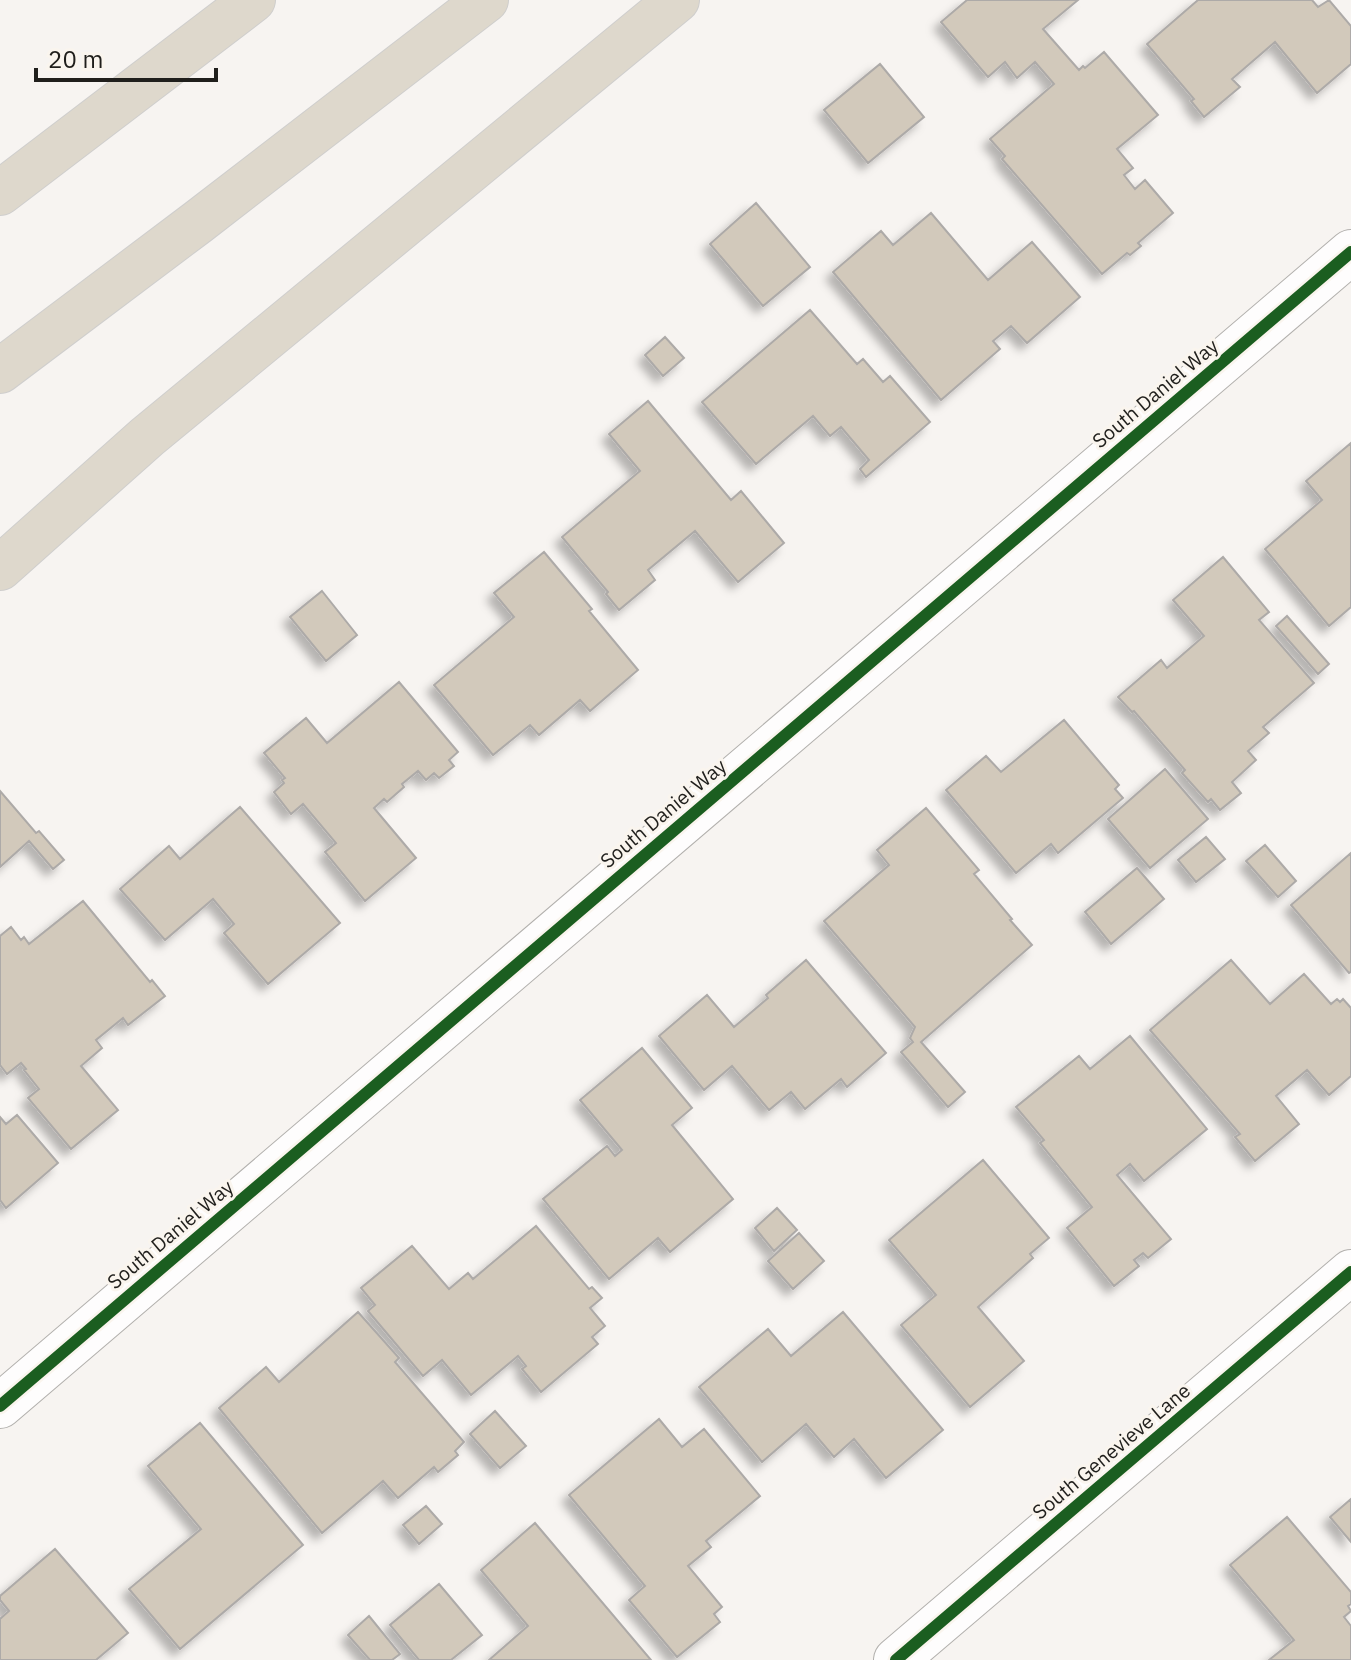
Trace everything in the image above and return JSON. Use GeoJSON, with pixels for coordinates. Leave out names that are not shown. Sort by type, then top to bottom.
{"type":"FeatureCollection","features":[{"type":"Feature","properties":{"kind":"highway"},"geometry":{"type":"LineString","coordinates":[[0,193],[253,0]]}},
{"type":"Feature","properties":{"kind":"highway"},"geometry":{"type":"LineString","coordinates":[[0,371],[486,0]]}},
{"type":"Feature","properties":{"kind":"highway"},"geometry":{"type":"LineString","coordinates":[[0,568],[147,437],[677,0]]}},
{"type":"Feature","properties":{"kind":"street","name":"South Daniel Way"},"geometry":{"type":"LineString","coordinates":[[0,1406],[1351,252]]}},
{"type":"Feature","properties":{"kind":"street","name":"South Genevieve Lane"},"geometry":{"type":"LineString","coordinates":[[896,1660],[1351,1272]]}},
{"type":"Feature","properties":{"kind":"building"},"geometry":{"type":"Polygon","coordinates":[[[967,0],[1078,0],[1043,29],[1079,70],[1104,52],[1158,115],[1117,149],[1133,168],[1124,175],[1135,189],[1145,180],[1173,213],[1138,243],[1141,246],[1130,255],[1127,253],[1102,274],[1002,159],[1005,156],[990,139],[1054,84],[1035,62],[1017,78],[1005,62],[988,77],[941,22],[967,0]]]}},
{"type":"Feature","properties":{"kind":"building"},"geometry":{"type":"Polygon","coordinates":[[[1198,0],[1312,0],[1318,7],[1329,0],[1351,26],[1351,64],[1317,93],[1275,42],[1232,79],[1240,87],[1204,117],[1191,101],[1194,99],[1147,44],[1198,0]]]}},
{"type":"Feature","properties":{"kind":"building"},"geometry":{"type":"Polygon","coordinates":[[[880,64],[924,117],[868,163],[824,110],[880,64]]]}},
{"type":"Feature","properties":{"kind":"building"},"geometry":{"type":"Polygon","coordinates":[[[756,203],[810,267],[763,306],[710,244],[756,203]]]}},
{"type":"Feature","properties":{"kind":"building"},"geometry":{"type":"Polygon","coordinates":[[[931,213],[988,280],[1032,242],[1080,297],[1027,343],[1011,326],[993,341],[1000,349],[941,400],[833,272],[881,231],[893,245],[931,213]]]}},
{"type":"Feature","properties":{"kind":"building"},"geometry":{"type":"Polygon","coordinates":[[[810,310],[857,364],[863,359],[883,382],[890,376],[930,422],[866,477],[860,469],[869,460],[841,427],[830,436],[813,416],[756,464],[702,402],[810,310]]]}},
{"type":"Feature","properties":{"kind":"building"},"geometry":{"type":"Polygon","coordinates":[[[665,337],[684,358],[663,376],[645,355],[665,337]]]}},
{"type":"Feature","properties":{"kind":"building"},"geometry":{"type":"Polygon","coordinates":[[[648,401],[731,500],[741,491],[784,543],[738,582],[695,531],[648,570],[655,580],[619,610],[606,594],[608,592],[562,537],[640,471],[609,434],[648,401]]]}},
{"type":"Feature","properties":{"kind":"building"},"geometry":{"type":"Polygon","coordinates":[[[1351,443],[1351,607],[1329,626],[1265,549],[1322,500],[1306,481],[1351,443]]]}},
{"type":"Feature","properties":{"kind":"building"},"geometry":{"type":"Polygon","coordinates":[[[544,552],[638,670],[590,711],[580,700],[539,735],[530,725],[493,755],[434,685],[514,617],[494,593],[544,552]]]}},
{"type":"Feature","properties":{"kind":"building"},"geometry":{"type":"Polygon","coordinates":[[[1223,557],[1269,612],[1259,620],[1314,683],[1263,727],[1269,733],[1248,751],[1256,760],[1232,782],[1241,793],[1220,810],[1211,799],[1208,802],[1182,773],[1185,770],[1118,697],[1161,660],[1167,668],[1204,636],[1173,600],[1223,557]]]}},
{"type":"Feature","properties":{"kind":"building"},"geometry":{"type":"Polygon","coordinates":[[[322,591],[357,635],[326,661],[290,617],[322,591]]]}},
{"type":"Feature","properties":{"kind":"building"},"geometry":{"type":"Polygon","coordinates":[[[1287,616],[1329,664],[1318,674],[1276,626],[1287,616]]]}},
{"type":"Feature","properties":{"kind":"building"},"geometry":{"type":"Polygon","coordinates":[[[399,682],[458,752],[449,760],[454,766],[439,778],[434,773],[426,780],[418,771],[387,802],[384,799],[374,808],[416,858],[365,901],[325,852],[336,843],[303,804],[291,814],[274,792],[285,778],[264,753],[306,718],[327,743],[399,682]]]}},
{"type":"Feature","properties":{"kind":"building"},"geometry":{"type":"Polygon","coordinates":[[[1064,720],[1119,785],[1115,789],[1123,798],[1058,853],[1051,844],[1016,873],[946,790],[986,756],[1001,772],[1064,720]]]}},
{"type":"Feature","properties":{"kind":"building"},"geometry":{"type":"Polygon","coordinates":[[[1165,769],[1208,819],[1150,868],[1108,819],[1165,769]]]}},
{"type":"Feature","properties":{"kind":"building"},"geometry":{"type":"Polygon","coordinates":[[[0,791],[64,860],[53,869],[29,841],[0,867],[0,791]]]}},
{"type":"Feature","properties":{"kind":"building"},"geometry":{"type":"Polygon","coordinates":[[[240,807],[340,923],[268,984],[224,933],[234,924],[213,899],[165,940],[120,889],[169,846],[180,859],[240,807]]]}},
{"type":"Feature","properties":{"kind":"building"},"geometry":{"type":"Polygon","coordinates":[[[926,808],[979,870],[974,874],[1032,945],[921,1042],[965,1092],[948,1107],[901,1052],[913,1042],[910,1038],[915,1027],[824,921],[889,865],[877,850],[926,808]]]}},
{"type":"Feature","properties":{"kind":"building"},"geometry":{"type":"Polygon","coordinates":[[[1206,837],[1225,859],[1196,882],[1178,860],[1206,837]]]}},
{"type":"Feature","properties":{"kind":"building"},"geometry":{"type":"Polygon","coordinates":[[[1265,845],[1296,881],[1278,897],[1246,861],[1265,845]]]}},
{"type":"Feature","properties":{"kind":"building"},"geometry":{"type":"Polygon","coordinates":[[[1351,853],[1351,972],[1349,973],[1291,905],[1351,853]]]}},
{"type":"Feature","properties":{"kind":"building"},"geometry":{"type":"Polygon","coordinates":[[[1137,868],[1164,899],[1111,944],[1085,912],[1137,868]]]}},
{"type":"Feature","properties":{"kind":"building"},"geometry":{"type":"Polygon","coordinates":[[[83,901],[165,996],[128,1025],[123,1018],[96,1040],[102,1048],[81,1066],[118,1110],[71,1149],[28,1098],[39,1089],[21,1063],[7,1074],[0,1065],[0,936],[11,927],[21,940],[24,937],[29,944],[83,901]]]}},
{"type":"Feature","properties":{"kind":"building"},"geometry":{"type":"Polygon","coordinates":[[[806,960],[886,1053],[847,1087],[841,1079],[805,1109],[791,1092],[769,1110],[732,1066],[704,1090],[659,1036],[707,995],[734,1027],[806,960]]]}},
{"type":"Feature","properties":{"kind":"building"},"geometry":{"type":"Polygon","coordinates":[[[1231,960],[1270,1004],[1304,974],[1331,1004],[1343,999],[1351,1008],[1351,1076],[1329,1095],[1307,1070],[1276,1096],[1299,1124],[1255,1161],[1235,1137],[1240,1134],[1150,1030],[1231,960]]]}},
{"type":"Feature","properties":{"kind":"building"},"geometry":{"type":"Polygon","coordinates":[[[1130,1036],[1207,1129],[1144,1181],[1130,1164],[1117,1175],[1171,1239],[1148,1258],[1143,1253],[1134,1260],[1139,1266],[1114,1286],[1067,1228],[1092,1207],[1040,1143],[1044,1140],[1016,1107],[1079,1056],[1090,1069],[1130,1036]]]}},
{"type":"Feature","properties":{"kind":"building"},"geometry":{"type":"Polygon","coordinates":[[[642,1048],[692,1108],[672,1125],[733,1199],[670,1252],[658,1238],[609,1279],[543,1199],[607,1146],[615,1156],[622,1150],[580,1100],[642,1048]]]}},
{"type":"Feature","properties":{"kind":"building"},"geometry":{"type":"Polygon","coordinates":[[[17,1115],[58,1163],[6,1208],[0,1200],[0,1117],[6,1124],[17,1115]]]}},
{"type":"Feature","properties":{"kind":"building"},"geometry":{"type":"Polygon","coordinates":[[[983,1160],[1049,1238],[1030,1254],[1033,1258],[978,1307],[1024,1361],[970,1407],[901,1325],[936,1295],[889,1240],[983,1160]]]}},
{"type":"Feature","properties":{"kind":"building"},"geometry":{"type":"Polygon","coordinates":[[[777,1208],[797,1230],[774,1251],[755,1228],[777,1208]]]}},
{"type":"Feature","properties":{"kind":"building"},"geometry":{"type":"Polygon","coordinates":[[[536,1226],[589,1289],[592,1287],[602,1298],[590,1308],[605,1326],[592,1337],[598,1344],[541,1392],[522,1369],[526,1366],[518,1356],[471,1395],[442,1360],[423,1376],[368,1311],[375,1305],[361,1288],[412,1246],[449,1289],[468,1273],[473,1279],[536,1226]]]}},
{"type":"Feature","properties":{"kind":"building"},"geometry":{"type":"Polygon","coordinates":[[[799,1233],[824,1261],[793,1289],[768,1261],[799,1233]]]}},
{"type":"Feature","properties":{"kind":"building"},"geometry":{"type":"Polygon","coordinates":[[[358,1312],[399,1358],[395,1362],[464,1442],[455,1451],[458,1455],[438,1472],[434,1467],[398,1498],[383,1481],[322,1533],[219,1408],[266,1367],[279,1382],[358,1312]]]}},
{"type":"Feature","properties":{"kind":"building"},"geometry":{"type":"Polygon","coordinates":[[[843,1312],[943,1430],[886,1478],[854,1439],[834,1457],[806,1424],[762,1462],[699,1387],[768,1329],[791,1356],[843,1312]]]}},
{"type":"Feature","properties":{"kind":"building"},"geometry":{"type":"Polygon","coordinates":[[[495,1411],[526,1446],[500,1468],[470,1434],[495,1411]]]}},
{"type":"Feature","properties":{"kind":"building"},"geometry":{"type":"Polygon","coordinates":[[[659,1419],[682,1447],[704,1429],[760,1496],[706,1541],[711,1547],[688,1566],[722,1607],[714,1614],[720,1622],[677,1657],[629,1600],[645,1586],[569,1495],[659,1419]]]}},
{"type":"Feature","properties":{"kind":"building"},"geometry":{"type":"Polygon","coordinates":[[[200,1423],[303,1545],[180,1649],[129,1589],[201,1529],[148,1466],[200,1423]]]}},
{"type":"Feature","properties":{"kind":"building"},"geometry":{"type":"Polygon","coordinates":[[[1351,1499],[1351,1542],[1330,1517],[1351,1499]]]}},
{"type":"Feature","properties":{"kind":"building"},"geometry":{"type":"Polygon","coordinates":[[[426,1506],[442,1524],[419,1544],[403,1525],[426,1506]]]}},
{"type":"Feature","properties":{"kind":"building"},"geometry":{"type":"Polygon","coordinates":[[[1287,1517],[1351,1592],[1351,1604],[1348,1606],[1351,1611],[1344,1617],[1351,1626],[1351,1660],[1269,1660],[1294,1640],[1230,1565],[1287,1517]]]}},
{"type":"Feature","properties":{"kind":"building"},"geometry":{"type":"Polygon","coordinates":[[[535,1523],[651,1660],[489,1660],[528,1626],[481,1570],[535,1523]]]}},
{"type":"Feature","properties":{"kind":"building"},"geometry":{"type":"Polygon","coordinates":[[[55,1549],[128,1633],[96,1660],[0,1660],[0,1619],[9,1611],[0,1596],[55,1549]]]}},
{"type":"Feature","properties":{"kind":"building"},"geometry":{"type":"Polygon","coordinates":[[[439,1584],[482,1635],[451,1660],[419,1660],[390,1625],[439,1584]]]}},
{"type":"Feature","properties":{"kind":"building"},"geometry":{"type":"Polygon","coordinates":[[[369,1616],[400,1654],[392,1660],[370,1660],[348,1635],[369,1616]]]}},
{"type":"Feature","properties":{"kind":"cycle path"},"geometry":{"type":"LineString","coordinates":[[0,1406],[1351,252]]}},
{"type":"Feature","properties":{"kind":"cycle path"},"geometry":{"type":"LineString","coordinates":[[896,1660],[1351,1272]]}}]}
